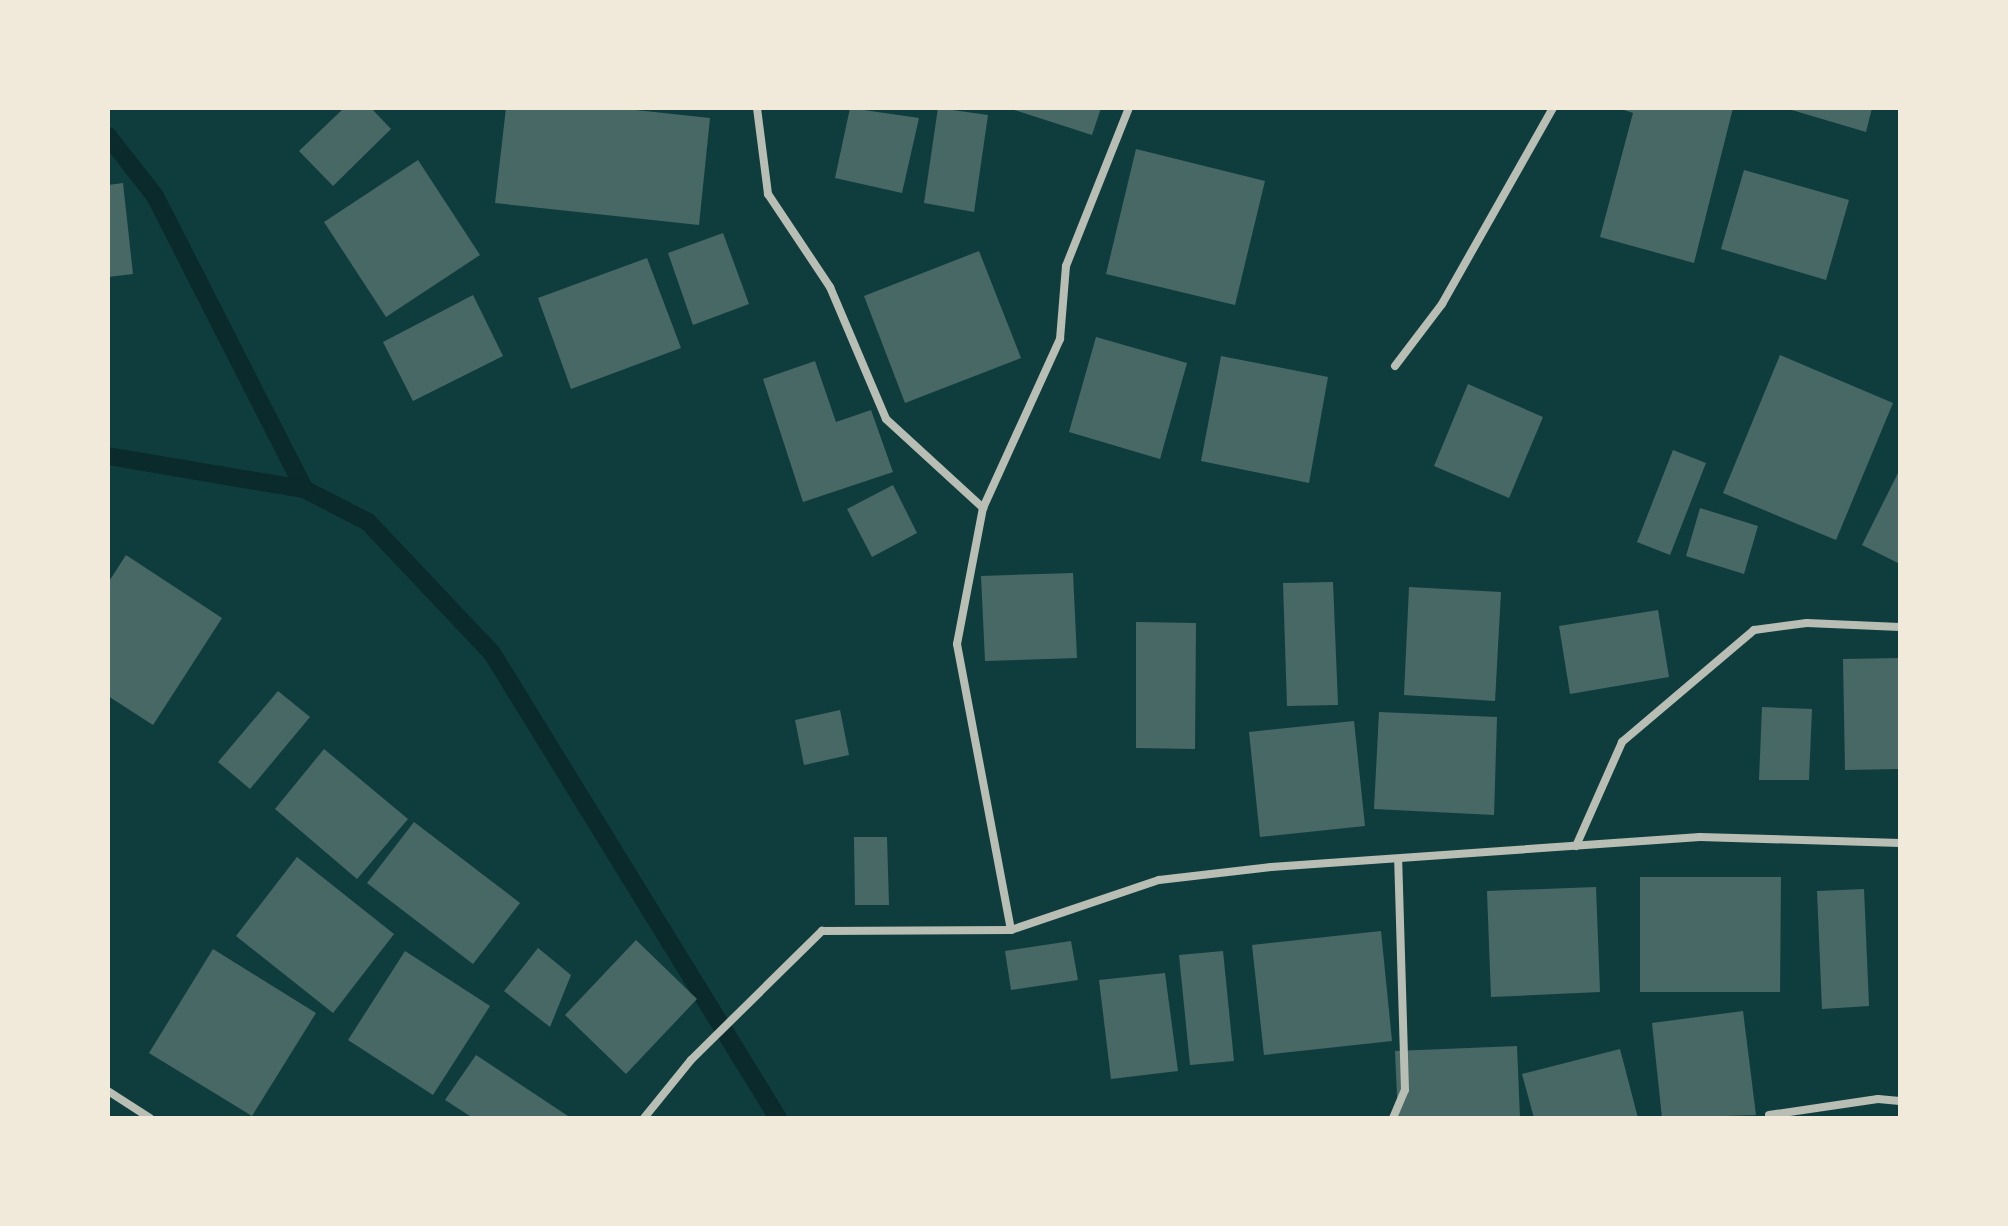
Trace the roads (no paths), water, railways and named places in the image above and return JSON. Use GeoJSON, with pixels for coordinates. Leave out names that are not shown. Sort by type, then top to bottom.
{"type":"FeatureCollection","features":[{"type":"Feature","properties":{"kind":"street"},"geometry":{"type":"LineString","coordinates":[[757,108],[768,194],[830,287],[886,419],[983,508]]}},
{"type":"Feature","properties":{"kind":"street"},"geometry":{"type":"LineString","coordinates":[[1011,930],[957,644],[983,508],[1060,339],[1066,266],[1129,108]]}},
{"type":"Feature","properties":{"kind":"street"},"geometry":{"type":"LineString","coordinates":[[1395,366],[1442,304],[1553,108]]}},
{"type":"Feature","properties":{"kind":"street"},"geometry":{"type":"LineString","coordinates":[[1576,846],[1622,742],[1754,630],[1807,623],[1900,627]]}},
{"type":"Feature","properties":{"kind":"street"},"geometry":{"type":"LineString","coordinates":[[644,1118],[691,1060],[822,931],[1011,930],[1159,880],[1398,860],[1700,837],[1900,843]]}},
{"type":"Feature","properties":{"kind":"street"},"geometry":{"type":"LineString","coordinates":[[1393,1118],[1405,1090],[1398,860]]}},
{"type":"Feature","properties":{"kind":"street"},"geometry":{"type":"LineString","coordinates":[[108,1091],[150,1118]]}},
{"type":"Feature","properties":{"kind":"street"},"geometry":{"type":"LineString","coordinates":[[1769,1115],[1878,1099],[1900,1101]]}},
{"type":"Feature","properties":{"kind":"waterway"},"geometry":{"type":"LineString","coordinates":[[108,136],[155,196],[304,489],[368,522],[492,653],[778,1118]]}},
{"type":"Feature","properties":{"kind":"waterway"},"geometry":{"type":"LineString","coordinates":[[108,456],[304,489]]}}]}
